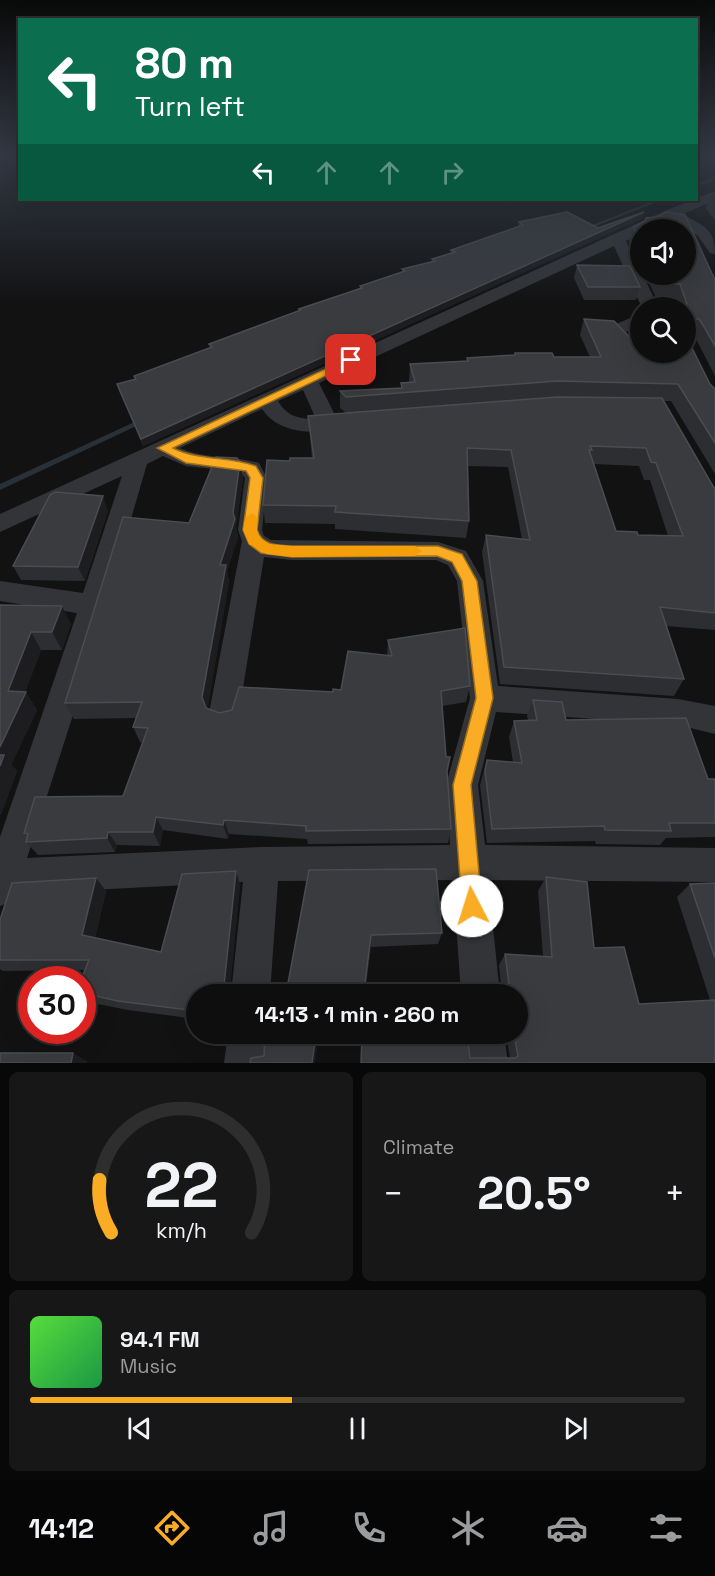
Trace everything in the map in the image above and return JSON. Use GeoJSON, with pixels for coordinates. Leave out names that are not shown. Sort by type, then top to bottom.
{"type":"FeatureCollection","features":[{"type":"Feature","properties":{"kind":"street"},"geometry":{"type":"LineString","coordinates":[[0,524],[694,204]]}},
{"type":"Feature","properties":{"kind":"street"},"geometry":{"type":"LineString","coordinates":[[672,213],[703,232],[715,250]]}},
{"type":"Feature","properties":{"kind":"street"},"geometry":{"type":"LineString","coordinates":[[617,239],[630,260]]}},
{"type":"Feature","properties":{"kind":"street"},"geometry":{"type":"LineString","coordinates":[[546,271],[590,271]]}},
{"type":"Feature","properties":{"kind":"street"},"geometry":{"type":"LineString","coordinates":[[612,272],[630,272]]}},
{"type":"Feature","properties":{"kind":"street"},"geometry":{"type":"LineString","coordinates":[[630,324],[615,332],[630,346]]}},
{"type":"Feature","properties":{"kind":"street"},"geometry":{"type":"LineString","coordinates":[[308,380],[329,424]]}},
{"type":"Feature","properties":{"kind":"street"},"geometry":{"type":"LineString","coordinates":[[267,399],[272,411],[280,420],[311,425],[361,421]]}},
{"type":"Feature","properties":{"kind":"street"},"geometry":{"type":"LineString","coordinates":[[150,454],[240,465],[251,468],[256,478],[250,530],[254,541],[224,713]]}},
{"type":"Feature","properties":{"kind":"street"},"geometry":{"type":"LineString","coordinates":[[150,454],[93,605],[2,883],[262,864],[468,862],[715,865]]}},
{"type":"Feature","properties":{"kind":"street"},"geometry":{"type":"LineString","coordinates":[[254,541],[266,549],[292,552],[438,551],[457,558],[470,581],[484,698],[462,785],[480,984]]}},
{"type":"Feature","properties":{"kind":"street"},"geometry":{"type":"LineString","coordinates":[[0,591],[93,605]]}},
{"type":"Feature","properties":{"kind":"street"},"geometry":{"type":"LineString","coordinates":[[484,698],[678,712],[715,720]]}},
{"type":"Feature","properties":{"kind":"street"},"geometry":{"type":"LineString","coordinates":[[252,984],[262,864]]}},
{"type":"Feature","properties":{"kind":"street"},"geometry":{"type":"LineString","coordinates":[[245,1063],[247,1044]]}},
{"type":"Feature","properties":{"kind":"street"},"geometry":{"type":"LineString","coordinates":[[485,1044],[487,1063]]}},
{"type":"Feature","properties":{"kind":"building"},"geometry":{"type":"Polygon","coordinates":[[[567,212],[598,228],[644,212],[141,439],[117,384],[136,379],[134,376],[212,347],[209,344],[405,271],[402,269],[435,261],[432,259],[455,252],[451,250],[523,225],[519,222],[567,212]]]}},
{"type":"Feature","properties":{"kind":"building"},"geometry":{"type":"Polygon","coordinates":[[[667,212],[685,215],[687,219],[646,219],[667,212]]]}},
{"type":"Feature","properties":{"kind":"building"},"geometry":{"type":"Polygon","coordinates":[[[696,239],[715,280],[715,346],[699,319],[696,319],[696,297],[684,297],[680,285],[696,285],[696,239]]]}},
{"type":"Feature","properties":{"kind":"building"},"geometry":{"type":"Polygon","coordinates":[[[577,265],[630,266],[630,285],[640,287],[588,287],[577,265]]]}},
{"type":"Feature","properties":{"kind":"building"},"geometry":{"type":"Polygon","coordinates":[[[584,319],[614,321],[630,338],[630,363],[696,363],[696,356],[710,384],[715,389],[715,443],[678,384],[557,381],[346,397],[340,391],[402,388],[401,383],[415,382],[410,364],[468,361],[467,358],[515,355],[515,353],[552,353],[554,357],[601,357],[584,319]]]}},
{"type":"Feature","properties":{"kind":"building"},"geometry":{"type":"Polygon","coordinates":[[[557,397],[662,398],[715,488],[715,613],[660,607],[684,679],[504,667],[486,535],[530,540],[511,450],[467,448],[469,521],[335,512],[336,506],[263,505],[267,460],[290,461],[290,458],[314,458],[308,416],[557,397]],[[590,446],[592,450],[589,450],[616,531],[637,532],[638,535],[683,536],[656,463],[651,462],[646,448],[590,446]]]}},
{"type":"Feature","properties":{"kind":"building"},"geometry":{"type":"Polygon","coordinates":[[[216,457],[237,458],[240,462],[233,513],[235,519],[220,565],[226,565],[202,697],[206,708],[219,713],[232,710],[239,687],[333,692],[333,689],[341,690],[348,651],[392,656],[388,640],[465,628],[470,686],[441,691],[446,757],[450,757],[447,771],[451,829],[306,831],[306,826],[224,820],[223,825],[156,817],[153,832],[108,832],[107,838],[26,842],[28,834],[24,833],[35,797],[123,796],[148,728],[133,727],[142,702],[65,703],[123,517],[189,523],[216,457]]]}},
{"type":"Feature","properties":{"kind":"building"},"geometry":{"type":"Polygon","coordinates":[[[55,492],[103,496],[78,567],[13,566],[50,495],[55,492]]]}},
{"type":"Feature","properties":{"kind":"building"},"geometry":{"type":"Polygon","coordinates":[[[0,605],[62,606],[52,632],[31,632],[8,691],[26,692],[0,747],[0,605]]]}},
{"type":"Feature","properties":{"kind":"building"},"geometry":{"type":"Polygon","coordinates":[[[533,700],[562,702],[566,720],[686,718],[708,779],[715,779],[715,823],[669,823],[671,831],[605,830],[604,826],[492,829],[485,770],[487,760],[522,763],[514,721],[537,720],[533,700]]]}},
{"type":"Feature","properties":{"kind":"building"},"geometry":{"type":"Polygon","coordinates":[[[436,869],[442,933],[371,935],[365,984],[288,984],[309,870],[436,869]]]}},
{"type":"Feature","properties":{"kind":"building"},"geometry":{"type":"Polygon","coordinates":[[[236,871],[224,984],[186,984],[186,1010],[96,996],[96,966],[87,966],[89,960],[0,960],[0,920],[12,883],[96,878],[82,935],[161,952],[182,874],[236,871]]]}},
{"type":"Feature","properties":{"kind":"building"},"geometry":{"type":"Polygon","coordinates":[[[546,877],[587,882],[594,948],[624,947],[639,1004],[715,1000],[715,1063],[361,1063],[362,1044],[468,1044],[470,1058],[515,1058],[518,1056],[516,1044],[528,1044],[528,984],[509,984],[505,954],[552,957],[546,877]]]}},
{"type":"Feature","properties":{"kind":"building"},"geometry":{"type":"Polygon","coordinates":[[[715,883],[715,958],[690,884],[715,883]]]}},
{"type":"Feature","properties":{"kind":"building"},"geometry":{"type":"Polygon","coordinates":[[[265,1044],[315,1044],[312,1063],[250,1063],[251,1058],[264,1056],[265,1044]]]}},
{"type":"Feature","properties":{"kind":"building"},"geometry":{"type":"Polygon","coordinates":[[[0,1053],[73,1053],[71,1063],[0,1063],[0,1053]]]}},
{"type":"Feature","properties":{"kind":"waterway"},"geometry":{"type":"LineString","coordinates":[[584,229],[650,204]]}},
{"type":"Feature","properties":{"kind":"waterway"},"geometry":{"type":"LineString","coordinates":[[0,487],[143,421]]}},
{"type":"Feature","properties":{"kind":"slow traffic"},"geometry":{"type":"LineString","coordinates":[[252,518],[250,530],[254,541],[266,549],[292,552],[415,551]]}},
{"type":"Feature","properties":{"kind":"route"},"geometry":{"type":"LineString","coordinates":[[351,360],[163,448],[186,459],[251,468],[256,478],[250,530],[254,541],[266,549],[292,552],[438,551],[457,558],[470,581],[484,698],[462,785],[472,906]]}}]}
